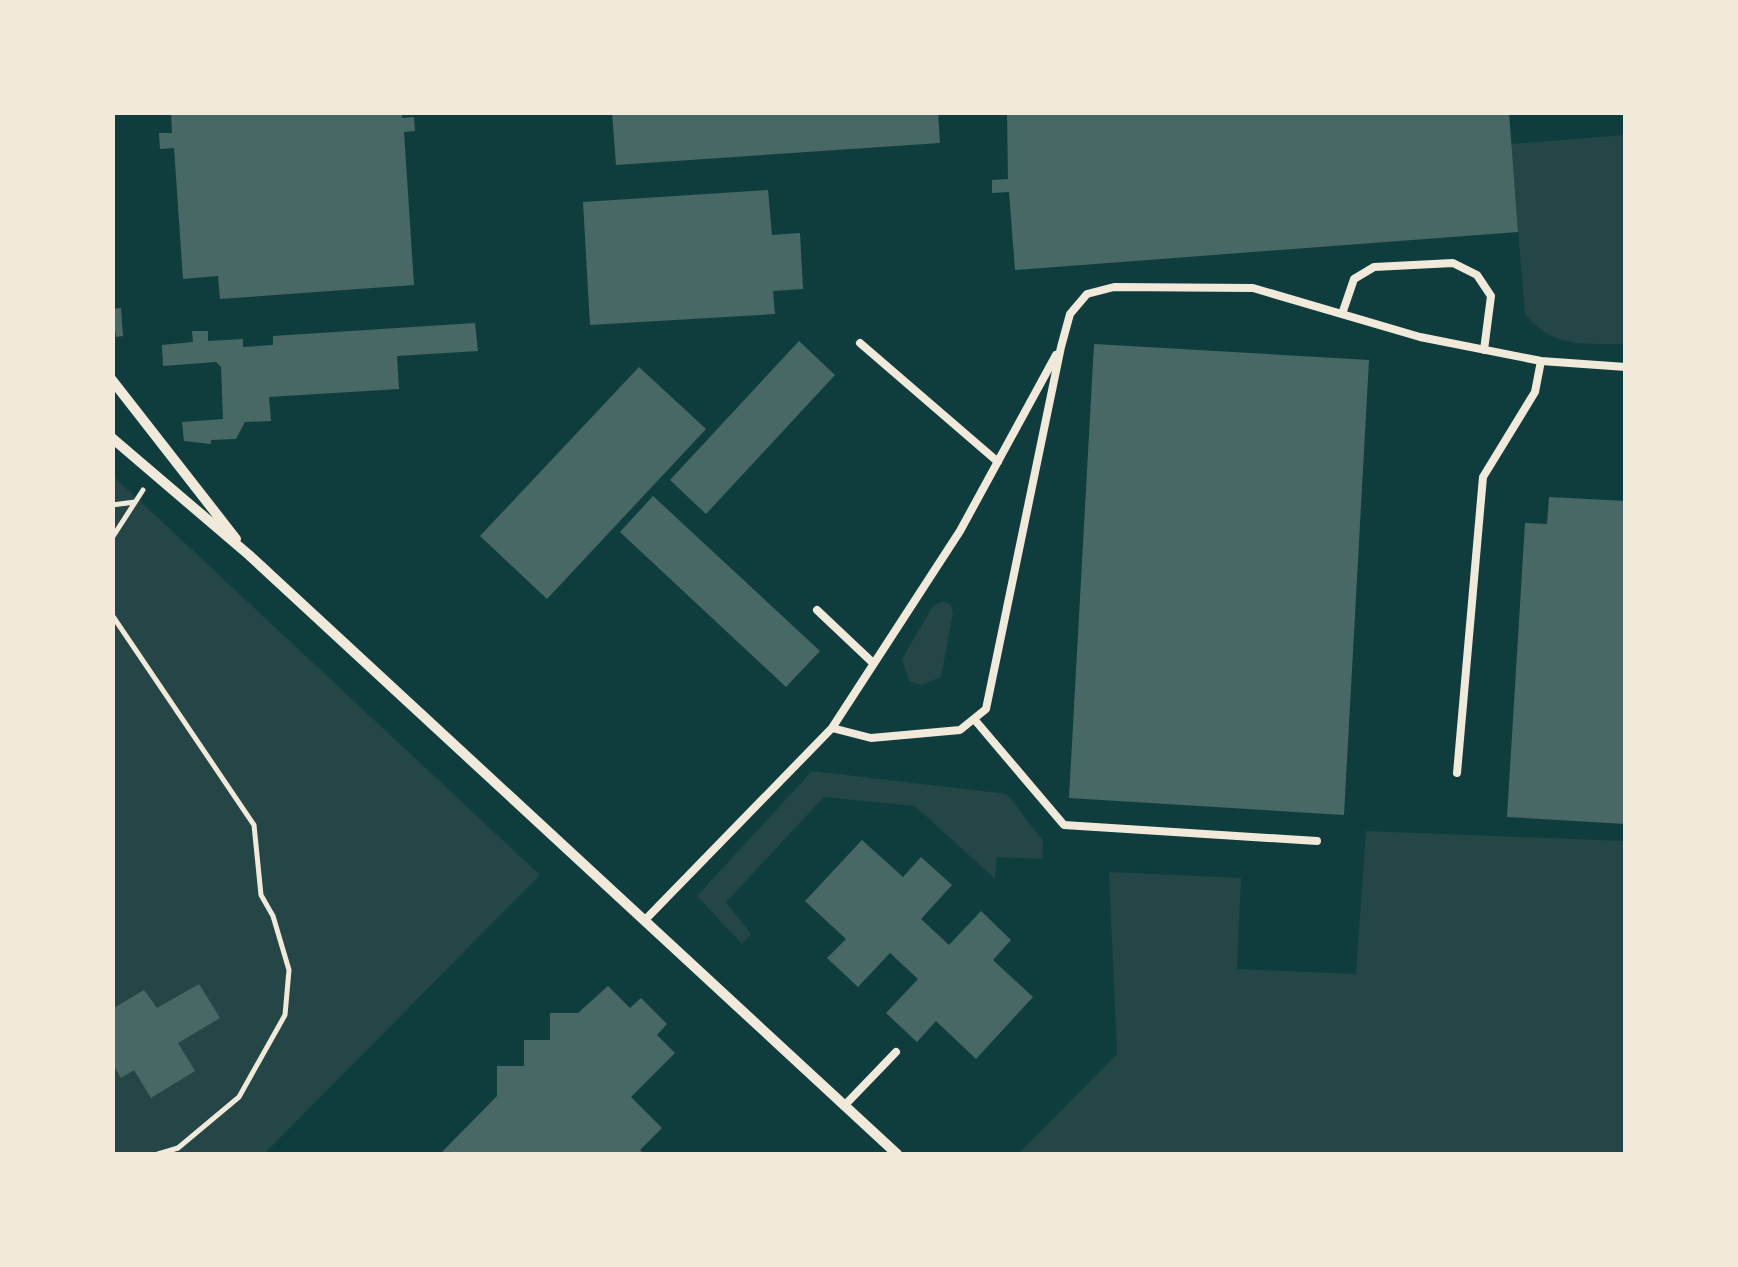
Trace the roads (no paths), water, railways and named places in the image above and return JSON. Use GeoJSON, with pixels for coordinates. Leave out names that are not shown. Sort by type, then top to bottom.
{"type":"FeatureCollection","features":[{"type":"Feature","properties":{"kind":"street"},"geometry":{"type":"LineString","coordinates":[[112,380],[249,556]]}},
{"type":"Feature","properties":{"kind":"street"},"geometry":{"type":"LineString","coordinates":[[112,438],[249,556],[897,1154]]}},
{"type":"Feature","properties":{"kind":"lane"},"geometry":{"type":"LineString","coordinates":[[1342,314],[1354,279],[1374,267],[1453,263],[1477,276],[1491,296],[1484,350]]}},
{"type":"Feature","properties":{"kind":"lane"},"geometry":{"type":"LineString","coordinates":[[832,728],[871,738],[960,730],[986,709],[1061,346],[1070,314],[1087,294],[1114,287],[1253,288],[1484,350],[1541,360],[1626,366]]}},
{"type":"Feature","properties":{"kind":"lane"},"geometry":{"type":"LineString","coordinates":[[860,343],[998,462]]}},
{"type":"Feature","properties":{"kind":"lane"},"geometry":{"type":"LineString","coordinates":[[644,921],[832,728],[960,531],[1061,346]]}},
{"type":"Feature","properties":{"kind":"lane"},"geometry":{"type":"LineString","coordinates":[[1457,773],[1484,477],[1536,392],[1541,360]]}},
{"type":"Feature","properties":{"kind":"lane"},"geometry":{"type":"LineString","coordinates":[[817,610],[872,662]]}},
{"type":"Feature","properties":{"kind":"lane"},"geometry":{"type":"LineString","coordinates":[[974,719],[1064,826],[1317,841]]}},
{"type":"Feature","properties":{"kind":"lane"},"geometry":{"type":"LineString","coordinates":[[844,1106],[896,1052]]}}]}
